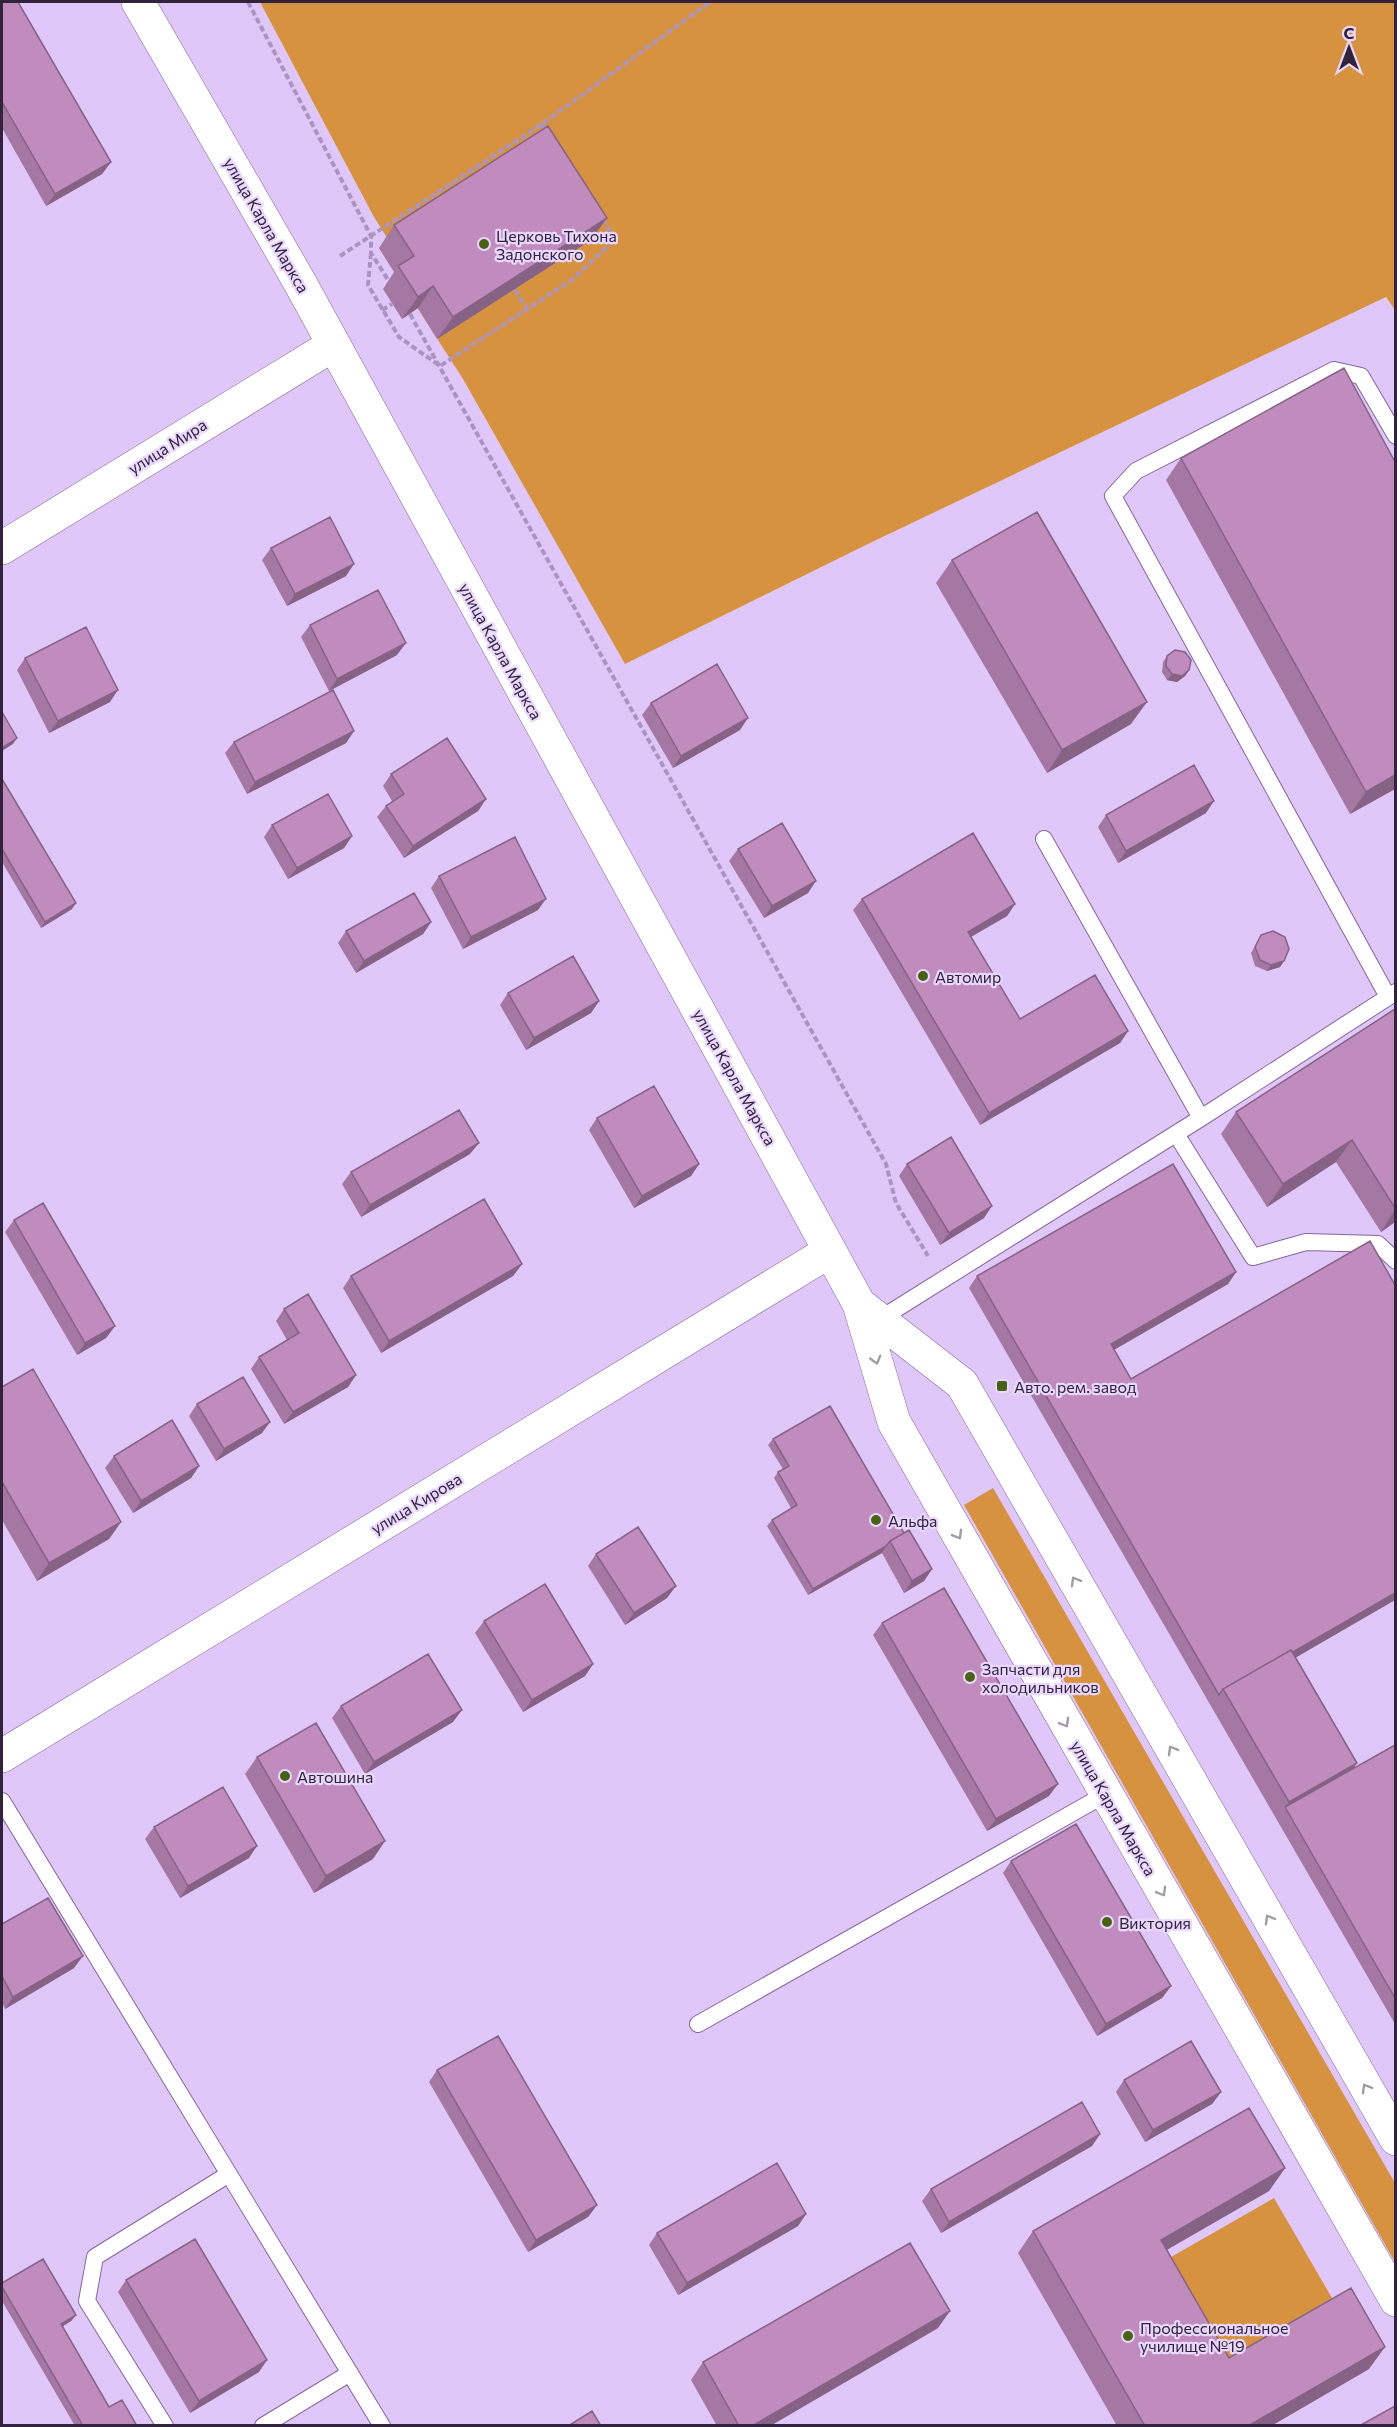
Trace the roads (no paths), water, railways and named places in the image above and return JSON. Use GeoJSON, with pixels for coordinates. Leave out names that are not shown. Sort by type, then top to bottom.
{"type":"FeatureCollection","features":[{"type":"Feature","properties":{"kind":"main road","name":"улица Карла Маркса"},"geometry":{"type":"LineString","coordinates":[[138,2],[299,281],[830,1251],[870,1311],[962,1384],[1395,2139]]}},
{"type":"Feature","properties":{"kind":"main road","name":"улица Мира"},"geometry":{"type":"LineString","coordinates":[[2,548],[333,345]]}},
{"type":"Feature","properties":{"kind":"main road","name":"улица Кирова"},"geometry":{"type":"LineString","coordinates":[[2,1756],[830,1251]]}},
{"type":"Feature","properties":{"kind":"main road","name":"улица Карла Маркса"},"geometry":{"type":"LineString","coordinates":[[870,1311],[894,1422],[1395,2300]]}},
{"type":"Feature","properties":{"kind":"lane"},"geometry":{"type":"LineString","coordinates":[[870,1311],[1176,1134],[1392,994],[1113,496],[1136,471],[1334,370],[1360,376],[1395,436]]}},
{"type":"Feature","properties":{"kind":"lane"},"geometry":{"type":"LineString","coordinates":[[1044,839],[1202,1118]]}},
{"type":"Feature","properties":{"kind":"lane"},"geometry":{"type":"LineString","coordinates":[[1176,1134],[1253,1257],[1306,1242],[1378,1244],[1395,1261]]}},
{"type":"Feature","properties":{"kind":"lane"},"geometry":{"type":"LineString","coordinates":[[698,2024],[1106,1794]]}},
{"type":"Feature","properties":{"kind":"lane"},"geometry":{"type":"LineString","coordinates":[[2,1801],[382,2426]]}},
{"type":"Feature","properties":{"kind":"lane"},"geometry":{"type":"LineString","coordinates":[[165,2426],[87,2301],[95,2257],[229,2174]]}},
{"type":"Feature","properties":{"kind":"lane"},"geometry":{"type":"LineString","coordinates":[[263,2426],[350,2373]]}},
{"type":"Feature","properties":{"kind":"place","name":"Церковь Тихона Задонского"},"geometry":{"type":"Point","coordinates":[484,244]}},
{"type":"Feature","properties":{"kind":"place","name":"Автомир"},"geometry":{"type":"Point","coordinates":[923,976]}},
{"type":"Feature","properties":{"kind":"place","name":"Авто. рем. завод"},"geometry":{"type":"Point","coordinates":[1002,1386]}},
{"type":"Feature","properties":{"kind":"place","name":"Альфа"},"geometry":{"type":"Point","coordinates":[876,1520]}},
{"type":"Feature","properties":{"kind":"place","name":"Запчасти для холодильников"},"geometry":{"type":"Point","coordinates":[970,1677]}},
{"type":"Feature","properties":{"kind":"place","name":"Автошина"},"geometry":{"type":"Point","coordinates":[285,1776]}},
{"type":"Feature","properties":{"kind":"place","name":"Виктория"},"geometry":{"type":"Point","coordinates":[1107,1922]}},
{"type":"Feature","properties":{"kind":"place","name":"Профессиональное училище №19"},"geometry":{"type":"Point","coordinates":[1128,2336]}}]}
